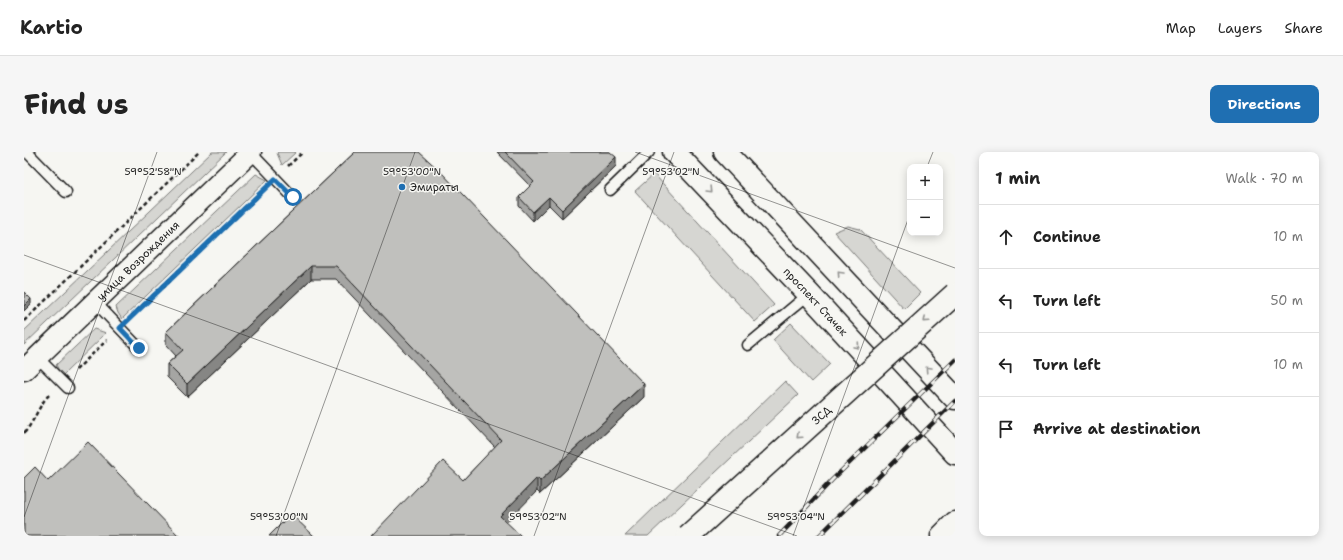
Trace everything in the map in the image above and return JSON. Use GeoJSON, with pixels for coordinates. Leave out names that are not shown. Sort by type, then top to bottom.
{"type":"FeatureCollection","features":[{"type":"Feature","properties":{"kind":"main road","name":"проспект Стачек"},"geometry":{"type":"LineString","coordinates":[[674,152],[809,294],[955,453]]}},
{"type":"Feature","properties":{"kind":"main road"},"geometry":{"type":"LineString","coordinates":[[726,152],[955,398]]}},
{"type":"Feature","properties":{"kind":"main road","name":"ЗСД"},"geometry":{"type":"LineString","coordinates":[[688,536],[955,294]]}},
{"type":"Feature","properties":{"kind":"main road"},"geometry":{"type":"LineString","coordinates":[[942,536],[955,522]]}},
{"type":"Feature","properties":{"kind":"street","name":"улица Возрождения"},"geometry":{"type":"LineString","coordinates":[[30,363],[251,152]]}},
{"type":"Feature","properties":{"kind":"lane"},"geometry":{"type":"LineString","coordinates":[[27,152],[66,192]]}},
{"type":"Feature","properties":{"kind":"lane"},"geometry":{"type":"LineString","coordinates":[[251,152],[293,197]]}},
{"type":"Feature","properties":{"kind":"lane"},"geometry":{"type":"LineString","coordinates":[[610,190],[649,152]]}},
{"type":"Feature","properties":{"kind":"lane"},"geometry":{"type":"LineString","coordinates":[[748,345],[809,294]]}},
{"type":"Feature","properties":{"kind":"lane"},"geometry":{"type":"LineString","coordinates":[[95,302],[139,348]]}},
{"type":"Feature","properties":{"kind":"lane"},"geometry":{"type":"LineString","coordinates":[[30,363],[65,385]]}},
{"type":"Feature","properties":{"kind":"path"},"geometry":{"type":"LineString","coordinates":[[24,321],[199,152]]}},
{"type":"Feature","properties":{"kind":"path"},"geometry":{"type":"LineString","coordinates":[[24,433],[29,427],[42,402],[65,385],[120,328],[303,152]]}},
{"type":"Feature","properties":{"kind":"shaded area"},"geometry":{"type":"Polygon","coordinates":[[[212,152],[226,152],[24,345],[24,331],[212,152]]]}},
{"type":"Feature","properties":{"kind":"shaded area"},"geometry":{"type":"Polygon","coordinates":[[[296,152],[282,165],[277,153],[296,152]]]}},
{"type":"Feature","properties":{"kind":"shaded area"},"geometry":{"type":"Polygon","coordinates":[[[256,174],[267,180],[122,319],[116,307],[256,174]]]}},
{"type":"Feature","properties":{"kind":"shaded area"},"geometry":{"type":"Polygon","coordinates":[[[654,174],[774,305],[755,322],[635,191],[654,174]]]}},
{"type":"Feature","properties":{"kind":"shaded area"},"geometry":{"type":"Polygon","coordinates":[[[848,226],[860,229],[920,293],[904,309],[834,232],[848,226]]]}},
{"type":"Feature","properties":{"kind":"shaded area"},"geometry":{"type":"Polygon","coordinates":[[[791,323],[830,364],[811,382],[773,340],[791,323]]]}},
{"type":"Feature","properties":{"kind":"shaded area"},"geometry":{"type":"Polygon","coordinates":[[[94,329],[106,333],[62,376],[56,365],[94,329]]]}},
{"type":"Feature","properties":{"kind":"shaded area"},"geometry":{"type":"Polygon","coordinates":[[[785,381],[798,395],[648,536],[625,536],[785,381]]]}},
{"type":"Feature","properties":{"kind":"building"},"geometry":{"type":"Polygon","coordinates":[[[355,152],[419,152],[440,171],[644,384],[540,481],[537,478],[500,516],[521,536],[371,536],[443,461],[463,480],[501,440],[336,266],[311,266],[187,384],[167,364],[183,350],[166,332],[355,152]]]}},
{"type":"Feature","properties":{"kind":"building"},"geometry":{"type":"Polygon","coordinates":[[[505,152],[610,152],[616,157],[562,210],[549,197],[533,212],[519,197],[534,182],[505,152]]]}},
{"type":"Feature","properties":{"kind":"building"},"geometry":{"type":"Polygon","coordinates":[[[24,292],[31,299],[24,306],[24,292]]]}},
{"type":"Feature","properties":{"kind":"building"},"geometry":{"type":"Polygon","coordinates":[[[88,442],[179,536],[24,536],[24,478],[35,467],[48,481],[88,442]]]}},
{"type":"Feature","properties":{"kind":"building"},"geometry":{"type":"Polygon","coordinates":[[[291,514],[314,536],[269,536],[291,514]]]}},
{"type":"Feature","properties":{"kind":"railway"},"geometry":{"type":"LineString","coordinates":[[779,536],[832,480],[955,360]]}},
{"type":"Feature","properties":{"kind":"railway"},"geometry":{"type":"LineString","coordinates":[[819,536],[955,401]]}},
{"type":"Feature","properties":{"kind":"place","name":"Эмираты"},"geometry":{"type":"Point","coordinates":[402,187]}},
{"type":"Feature","properties":{"kind":"route"},"geometry":{"type":"LineString","coordinates":[[139,348],[120,328],[275,179],[293,197]]}}]}
